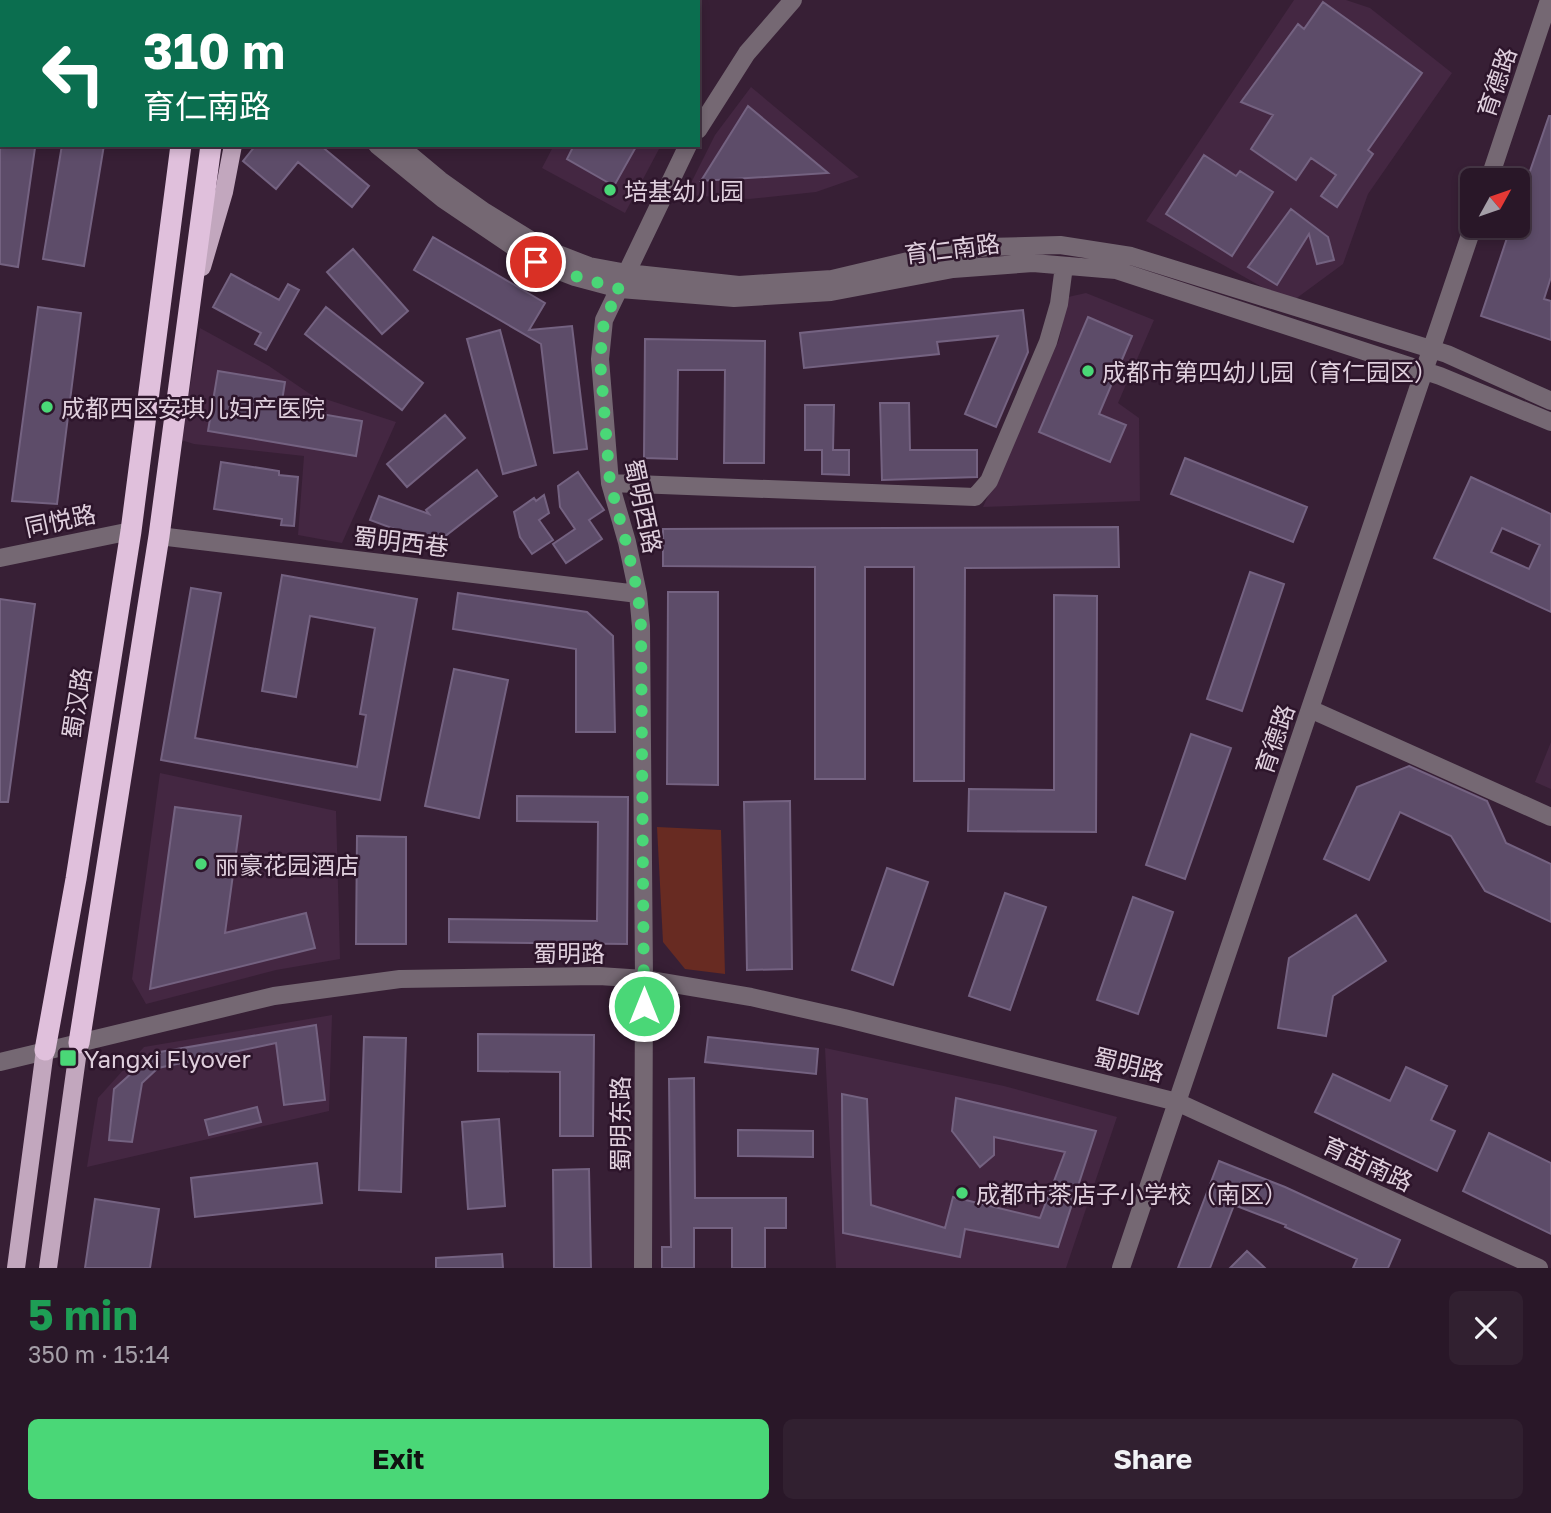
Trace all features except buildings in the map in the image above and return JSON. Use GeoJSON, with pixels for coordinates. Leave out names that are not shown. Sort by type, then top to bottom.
{"type":"FeatureCollection","features":[{"type":"Feature","properties":{"kind":"highway","name":"蜀汉路"},"geometry":{"type":"LineString","coordinates":[[45,1050],[76,879],[131,531],[181,147]]}},
{"type":"Feature","properties":{"kind":"highway"},"geometry":{"type":"LineString","coordinates":[[79,1043],[159,536],[211,147]]}},
{"type":"Feature","properties":{"kind":"main road"},"geometry":{"type":"LineString","coordinates":[[188,314],[224,192],[233,147]]}},
{"type":"Feature","properties":{"kind":"main road"},"geometry":{"type":"LineString","coordinates":[[48,1268],[79,1043]]}},
{"type":"Feature","properties":{"kind":"main road","name":"蜀汉路"},"geometry":{"type":"LineString","coordinates":[[16,1268],[45,1050]]}},
{"type":"Feature","properties":{"kind":"street"},"geometry":{"type":"LineString","coordinates":[[700,127],[747,53],[793,0]]}},
{"type":"Feature","properties":{"kind":"street","name":"育德路"},"geometry":{"type":"LineString","coordinates":[[1493,168],[1549,0]]}},
{"type":"Feature","properties":{"kind":"street","name":"育仁南路"},"geometry":{"type":"LineString","coordinates":[[379,147],[443,199],[536,262],[575,276],[734,298],[831,292],[953,269],[1033,263],[1116,270],[1424,371],[1551,422]]}},
{"type":"Feature","properties":{"kind":"street"},"geometry":{"type":"LineString","coordinates":[[400,147],[474,204],[545,249],[623,281],[739,285],[832,279],[925,257],[986,247],[1060,245],[1131,256],[1447,354],[1551,401]]}},
{"type":"Feature","properties":{"kind":"street","name":"蜀明西路"},"geometry":{"type":"LineString","coordinates":[[644,979],[641,626],[638,594],[610,483],[600,359],[604,320],[687,147]]}},
{"type":"Feature","properties":{"kind":"street","name":"育德路"},"geometry":{"type":"LineString","coordinates":[[1121,1268],[1469,238]]}},
{"type":"Feature","properties":{"kind":"street"},"geometry":{"type":"LineString","coordinates":[[610,483],[975,497],[989,481],[1048,342],[1059,303],[1064,265]]}},
{"type":"Feature","properties":{"kind":"street","name":"同悦路"},"geometry":{"type":"LineString","coordinates":[[0,558],[131,531]]}},
{"type":"Feature","properties":{"kind":"street","name":"蜀明西巷"},"geometry":{"type":"LineString","coordinates":[[159,536],[638,594]]}},
{"type":"Feature","properties":{"kind":"street"},"geometry":{"type":"LineString","coordinates":[[1310,709],[1551,817]]}},
{"type":"Feature","properties":{"kind":"street","name":"蜀明路"},"geometry":{"type":"LineString","coordinates":[[0,1062],[274,996],[400,979],[599,976],[644,979],[844,1018],[1177,1102]]}},
{"type":"Feature","properties":{"kind":"street","name":"蜀明东路"},"geometry":{"type":"LineString","coordinates":[[643,1268],[644,979]]}},
{"type":"Feature","properties":{"kind":"street","name":"育苗南路"},"geometry":{"type":"LineString","coordinates":[[1177,1102],[1539,1268]]}},
{"type":"Feature","properties":{"kind":"shaded area"},"geometry":{"type":"Polygon","coordinates":[[[1294,0],[1346,0],[1370,8],[1452,73],[1368,194],[1343,264],[1290,303],[1146,221],[1294,0]]]}},
{"type":"Feature","properties":{"kind":"shaded area"},"geometry":{"type":"Polygon","coordinates":[[[751,87],[859,177],[816,192],[749,199],[685,195],[715,135],[751,87]]]}},
{"type":"Feature","properties":{"kind":"shaded area","name":"培基幼儿园"},"geometry":{"type":"Polygon","coordinates":[[[553,147],[659,149],[625,213],[542,168],[553,147]]]}},
{"type":"Feature","properties":{"kind":"shaded area","name":"成都市第四幼儿园（育仁园区）"},"geometry":{"type":"Polygon","coordinates":[[[1086,293],[1154,320],[1118,403],[1139,418],[1140,501],[983,507],[1059,340],[1068,297],[1086,293]]]}},
{"type":"Feature","properties":{"kind":"shaded area"},"geometry":{"type":"Polygon","coordinates":[[[200,328],[269,366],[310,394],[396,422],[342,543],[298,535],[304,456],[194,444],[181,440],[200,328]]]}},
{"type":"Feature","properties":{"kind":"shaded area"},"geometry":{"type":"Polygon","coordinates":[[[1551,742],[1551,789],[1535,782],[1551,742]]]}},
{"type":"Feature","properties":{"kind":"shaded area"},"geometry":{"type":"Polygon","coordinates":[[[160,773],[336,811],[340,959],[276,970],[146,1004],[132,979],[160,773]]]}},
{"type":"Feature","properties":{"kind":"shaded area"},"geometry":{"type":"Polygon","coordinates":[[[657,827],[721,830],[725,974],[685,969],[663,942],[657,827]]]}},
{"type":"Feature","properties":{"kind":"shaded area"},"geometry":{"type":"Polygon","coordinates":[[[332,1015],[329,1111],[87,1167],[98,1098],[144,1047],[332,1015]]]}},
{"type":"Feature","properties":{"kind":"shaded area","name":"成都市茶店子小学校（南区）"},"geometry":{"type":"Polygon","coordinates":[[[825,1048],[1004,1086],[1117,1117],[1066,1268],[836,1268],[825,1048]]]}},
{"type":"Feature","properties":{"kind":"place","name":"培基幼儿园"},"geometry":{"type":"Point","coordinates":[610,190]}},
{"type":"Feature","properties":{"kind":"place","name":"成都市第四幼儿园（育仁园区）"},"geometry":{"type":"Point","coordinates":[1088,371]}},
{"type":"Feature","properties":{"kind":"place","name":"成都西区安琪儿妇产医院"},"geometry":{"type":"Point","coordinates":[47,407]}},
{"type":"Feature","properties":{"kind":"place","name":"丽豪花园酒店"},"geometry":{"type":"Point","coordinates":[201,864]}},
{"type":"Feature","properties":{"kind":"place","name":"Yangxi Flyover"},"geometry":{"type":"Point","coordinates":[68,1058]}},
{"type":"Feature","properties":{"kind":"place","name":"成都市茶店子小学校（南区）"},"geometry":{"type":"Point","coordinates":[962,1193]}},
{"type":"Feature","properties":{"kind":"route"},"geometry":{"type":"LineString","coordinates":[[536,262],[620,289],[604,320],[600,359],[610,483],[638,594],[641,626],[644,1006]]}}]}
